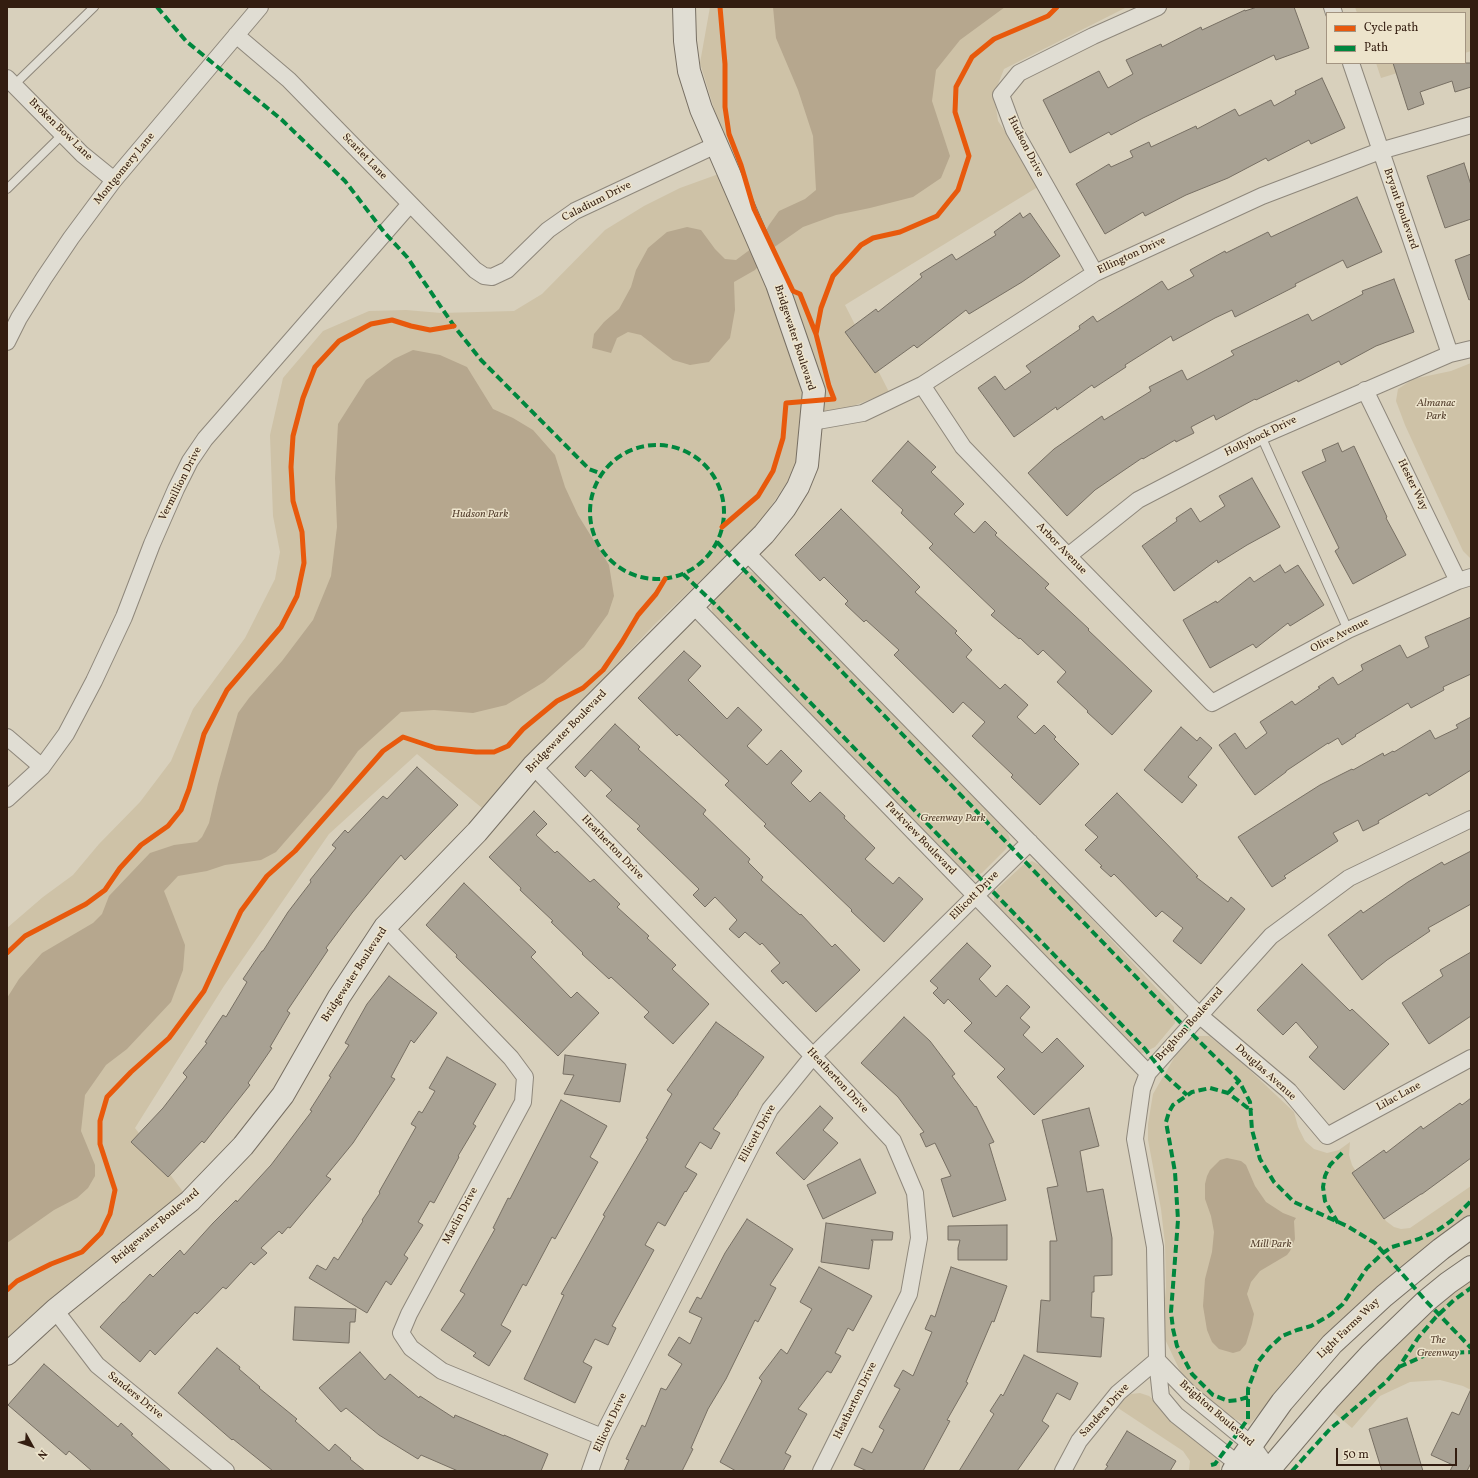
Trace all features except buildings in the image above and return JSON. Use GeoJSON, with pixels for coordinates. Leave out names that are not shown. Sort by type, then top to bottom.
{"type":"FeatureCollection","features":[{"type":"Feature","properties":{"kind":"street","name":"Montgomery Lane"},"geometry":{"type":"LineString","coordinates":[[7,342],[19,318],[44,278],[71,238],[114,180],[260,7]]}},
{"type":"Feature","properties":{"kind":"street","name":"Bridgewater Boulevard"},"geometry":{"type":"LineString","coordinates":[[7,1354],[54,1310],[190,1200],[243,1146],[283,1095],[339,997],[385,927],[476,832],[533,766],[764,534],[785,508],[798,487],[807,465],[814,391],[777,284],[701,109],[689,71],[685,41],[684,7]]}},
{"type":"Feature","properties":{"kind":"street","name":"Hudson Drive"},"geometry":{"type":"LineString","coordinates":[[1095,273],[1014,130],[1001,95],[1019,73],[1092,36],[1158,7]]}},
{"type":"Feature","properties":{"kind":"street","name":"Scarlet Lane"},"geometry":{"type":"LineString","coordinates":[[236,35],[289,80],[475,270],[484,276],[492,278]]}},
{"type":"Feature","properties":{"kind":"street","name":"Bryant Boulevard"},"geometry":{"type":"LineString","coordinates":[[1351,64],[1450,354]]}},
{"type":"Feature","properties":{"kind":"street","name":"Broken Bow Lane"},"geometry":{"type":"LineString","coordinates":[[10,81],[62,135],[82,154],[114,180]]}},
{"type":"Feature","properties":{"kind":"street","name":"Ellington Drive"},"geometry":{"type":"LineString","coordinates":[[812,422],[863,413],[922,385],[1095,273],[1262,196],[1380,151],[1471,125]]}},
{"type":"Feature","properties":{"kind":"street","name":"Caladium Drive"},"geometry":{"type":"LineString","coordinates":[[492,278],[507,270],[548,230],[575,211],[716,145]]}},
{"type":"Feature","properties":{"kind":"street","name":"Vermillion Drive"},"geometry":{"type":"LineString","coordinates":[[7,799],[42,767],[66,734],[94,681],[124,617],[155,537],[190,461],[205,439],[410,204]]}},
{"type":"Feature","properties":{"kind":"street","name":"Hollyhock Drive"},"geometry":{"type":"LineString","coordinates":[[1068,556],[1138,500],[1261,436],[1450,354],[1471,349]]}},
{"type":"Feature","properties":{"kind":"street","name":"Arbor Avenue"},"geometry":{"type":"LineString","coordinates":[[922,385],[963,447],[1212,703]]}},
{"type":"Feature","properties":{"kind":"street","name":"Hester Way"},"geometry":{"type":"LineString","coordinates":[[1365,390],[1464,579]]}},
{"type":"Feature","properties":{"kind":"street"},"geometry":{"type":"LineString","coordinates":[[746,552],[1199,1015]]}},
{"type":"Feature","properties":{"kind":"street","name":"Olive Avenue"},"geometry":{"type":"LineString","coordinates":[[1212,703],[1348,630],[1464,579]]}},
{"type":"Feature","properties":{"kind":"street","name":"Parkview Boulevard"},"geometry":{"type":"LineString","coordinates":[[693,605],[1148,1073]]}},
{"type":"Feature","properties":{"kind":"street"},"geometry":{"type":"LineString","coordinates":[[7,737],[42,767]]}},
{"type":"Feature","properties":{"kind":"street","name":"Heatherton Drive"},"geometry":{"type":"LineString","coordinates":[[533,766],[893,1141],[915,1193],[919,1238],[909,1294],[821,1471]]}},
{"type":"Feature","properties":{"kind":"street","name":"Brighton Boulevard"},"geometry":{"type":"LineString","coordinates":[[1269,1470],[1236,1468],[1176,1415],[1161,1397],[1157,1360],[1155,1247],[1136,1139],[1142,1089],[1148,1073],[1270,936],[1349,878],[1471,819]]}},
{"type":"Feature","properties":{"kind":"street","name":"Ellicott Drive"},"geometry":{"type":"LineString","coordinates":[[590,1471],[602,1437],[770,1109],[813,1056],[1030,842]]}},
{"type":"Feature","properties":{"kind":"street","name":"Maclin Drive"},"geometry":{"type":"LineString","coordinates":[[385,927],[511,1058],[525,1077],[523,1102],[409,1314],[401,1333],[410,1348],[442,1371],[602,1437]]}},
{"type":"Feature","properties":{"kind":"street","name":"Douglas Avenue"},"geometry":{"type":"LineString","coordinates":[[1199,1015],[1289,1091],[1327,1136]]}},
{"type":"Feature","properties":{"kind":"street","name":"Lilac Lane"},"geometry":{"type":"LineString","coordinates":[[1327,1136],[1471,1058]]}},
{"type":"Feature","properties":{"kind":"street","name":"Light Farms Way"},"geometry":{"type":"LineString","coordinates":[[1236,1468],[1282,1402],[1332,1344],[1384,1296],[1440,1249],[1471,1227]]}},
{"type":"Feature","properties":{"kind":"street"},"geometry":{"type":"LineString","coordinates":[[1269,1470],[1330,1398],[1370,1355],[1426,1301],[1471,1267]]}},
{"type":"Feature","properties":{"kind":"street","name":"Sanders Drive"},"geometry":{"type":"LineString","coordinates":[[54,1310],[97,1365],[226,1471]]}},
{"type":"Feature","properties":{"kind":"street","name":"Brighton Boulevard"},"geometry":{"type":"LineString","coordinates":[[1157,1360],[1190,1394],[1252,1445],[1269,1470]]}},
{"type":"Feature","properties":{"kind":"street","name":"Sanders Drive"},"geometry":{"type":"LineString","coordinates":[[1063,1471],[1079,1441],[1118,1393],[1157,1360]]}},
{"type":"Feature","properties":{"kind":"lane"},"geometry":{"type":"LineString","coordinates":[[10,81],[94,7]]}},
{"type":"Feature","properties":{"kind":"lane"},"geometry":{"type":"LineString","coordinates":[[7,189],[62,135]]}},
{"type":"Feature","properties":{"kind":"lane"},"geometry":{"type":"LineString","coordinates":[[1261,436],[1348,630]]}},
{"type":"Feature","properties":{"kind":"green space","name":"Hudson Park"},"geometry":{"type":"Polygon","coordinates":[[[710,7],[1127,7],[1004,69],[994,94],[998,121],[1041,185],[845,305],[889,392],[843,410],[812,412],[795,470],[760,523],[653,626],[482,808],[417,754],[329,834],[224,986],[135,1128],[190,1201],[7,1343],[7,928],[43,897],[73,875],[99,844],[140,802],[171,761],[193,709],[245,638],[275,579],[280,552],[273,516],[270,435],[283,378],[323,331],[369,311],[406,310],[441,313],[514,311],[542,294],[605,230],[644,206],[680,188],[738,167],[715,112],[700,63],[710,7]]]}},
{"type":"Feature","properties":{"kind":"green space"},"geometry":{"type":"Polygon","coordinates":[[[1355,7],[1471,7],[1471,51],[1466,53],[1466,12],[1357,12],[1355,7]]]}},
{"type":"Feature","properties":{"kind":"green space"},"geometry":{"type":"Polygon","coordinates":[[[1376,64],[1427,64],[1381,78],[1376,64]]]}},
{"type":"Feature","properties":{"kind":"green space","name":"Almanac Park"},"geometry":{"type":"Polygon","coordinates":[[[1471,363],[1471,559],[1463,551],[1405,425],[1396,401],[1398,389],[1413,379],[1451,371],[1471,363]]]}},
{"type":"Feature","properties":{"kind":"green space","name":"Greenway Park"},"geometry":{"type":"Polygon","coordinates":[[[749,571],[758,575],[1006,829],[1010,839],[1006,849],[982,873],[972,877],[963,873],[714,618],[711,606],[718,596],[741,575],[749,571]]]}},
{"type":"Feature","properties":{"kind":"green space"},"geometry":{"type":"Polygon","coordinates":[[[1032,861],[1043,867],[1174,1007],[1175,1023],[1155,1047],[1143,1053],[1134,1052],[994,905],[994,896],[997,889],[1023,865],[1032,861]]]}},
{"type":"Feature","properties":{"kind":"green space","name":"Mill Park"},"geometry":{"type":"Polygon","coordinates":[[[1192,1036],[1209,1036],[1241,1062],[1294,1112],[1298,1127],[1305,1141],[1314,1149],[1327,1153],[1339,1150],[1350,1142],[1349,1155],[1352,1165],[1386,1221],[1394,1227],[1401,1229],[1410,1228],[1471,1186],[1471,1218],[1420,1254],[1361,1302],[1328,1341],[1279,1391],[1249,1425],[1228,1416],[1203,1396],[1182,1375],[1162,1333],[1166,1287],[1165,1244],[1161,1209],[1148,1140],[1148,1124],[1153,1094],[1177,1053],[1192,1036]]]}},
{"type":"Feature","properties":{"kind":"green space","name":"The Greenway"},"geometry":{"type":"Polygon","coordinates":[[[1471,1278],[1471,1390],[1463,1386],[1440,1380],[1410,1382],[1380,1396],[1352,1428],[1331,1410],[1369,1365],[1432,1309],[1471,1278]]]}},
{"type":"Feature","properties":{"kind":"green space"},"geometry":{"type":"Polygon","coordinates":[[[1140,1393],[1149,1396],[1217,1454],[1220,1462],[1220,1471],[1189,1471],[1190,1461],[1183,1451],[1118,1408],[1124,1398],[1131,1394],[1140,1393]]]}},
{"type":"Feature","properties":{"kind":"shaded area"},"geometry":{"type":"Polygon","coordinates":[[[773,7],[1005,7],[960,40],[936,70],[932,101],[950,156],[941,178],[913,197],[836,215],[803,227],[773,248],[755,270],[734,282],[735,310],[730,338],[709,362],[690,365],[673,360],[641,335],[628,332],[617,338],[611,353],[592,348],[594,334],[604,322],[619,309],[631,287],[636,270],[648,248],[667,232],[687,227],[701,230],[715,249],[725,259],[736,260],[759,243],[779,211],[805,199],[816,190],[813,136],[798,90],[776,38],[773,7]]]}},
{"type":"Feature","properties":{"kind":"shaded area"},"geometry":{"type":"Polygon","coordinates":[[[413,350],[440,355],[467,367],[493,409],[513,418],[533,430],[555,455],[565,487],[578,515],[609,565],[614,596],[608,614],[584,647],[544,682],[506,705],[473,713],[434,710],[401,712],[358,751],[330,790],[276,852],[261,860],[225,865],[207,871],[178,876],[164,891],[185,945],[183,970],[171,1002],[127,1049],[106,1065],[85,1095],[81,1131],[95,1165],[95,1176],[88,1188],[77,1198],[54,1210],[7,1243],[7,998],[19,979],[42,953],[93,923],[102,914],[109,896],[150,853],[174,845],[197,842],[202,837],[209,823],[218,784],[238,713],[249,698],[282,661],[313,620],[331,576],[337,527],[335,478],[338,424],[366,380],[394,359],[413,350]]]}},
{"type":"Feature","properties":{"kind":"shaded area"},"geometry":{"type":"Polygon","coordinates":[[[1227,1158],[1241,1161],[1246,1165],[1255,1186],[1266,1202],[1283,1213],[1296,1218],[1294,1221],[1295,1239],[1290,1251],[1287,1255],[1260,1271],[1251,1282],[1247,1294],[1254,1314],[1252,1324],[1246,1344],[1240,1351],[1233,1353],[1219,1349],[1212,1342],[1207,1330],[1203,1306],[1205,1279],[1212,1252],[1214,1232],[1211,1216],[1205,1199],[1205,1184],[1210,1170],[1220,1160],[1227,1158]]]}},
{"type":"Feature","properties":{"kind":"marked path"},"geometry":{"type":"LineString","coordinates":[[157,7],[186,41],[282,120],[345,181],[384,232],[407,257],[454,326],[481,360],[589,469],[602,474]]}},
{"type":"Feature","properties":{"kind":"marked path"},"geometry":{"type":"LineString","coordinates":[[657,445],[676,448],[688,453],[704,465],[716,481],[721,493],[724,512],[721,531],[716,543],[704,559],[688,571],[676,576],[657,579],[638,576],[626,571],[610,559],[598,543],[593,531],[590,512],[593,493],[598,481],[610,465],[626,453],[638,448],[657,445]]}},
{"type":"Feature","properties":{"kind":"marked path"},"geometry":{"type":"LineString","coordinates":[[717,542],[1168,1010],[1239,1081],[1250,1102],[1252,1130],[1260,1159],[1274,1182],[1294,1202],[1347,1226],[1375,1243],[1426,1301],[1471,1348]]}},
{"type":"Feature","properties":{"kind":"marked path"},"geometry":{"type":"LineString","coordinates":[[683,574],[717,606],[1145,1049],[1165,1075],[1187,1095]]}},
{"type":"Feature","properties":{"kind":"marked path"},"geometry":{"type":"LineString","coordinates":[[1228,1093],[1239,1081]]}},
{"type":"Feature","properties":{"kind":"marked path"},"geometry":{"type":"LineString","coordinates":[[1248,1397],[1228,1401],[1213,1395],[1192,1374],[1177,1346],[1171,1312],[1178,1220],[1175,1172],[1166,1122],[1173,1105],[1192,1092],[1210,1088],[1228,1093],[1252,1111]]}},
{"type":"Feature","properties":{"kind":"marked path"},"geometry":{"type":"LineString","coordinates":[[1338,1223],[1325,1201],[1323,1187],[1325,1176],[1330,1165],[1343,1152]]}},
{"type":"Feature","properties":{"kind":"marked path"},"geometry":{"type":"LineString","coordinates":[[1211,1465],[1215,1464],[1248,1419],[1248,1389],[1258,1362],[1269,1348],[1282,1336],[1311,1326],[1330,1315],[1343,1304],[1367,1268],[1383,1253],[1392,1247],[1419,1239],[1438,1230],[1451,1221],[1471,1201]]}},
{"type":"Feature","properties":{"kind":"marked path"},"geometry":{"type":"LineString","coordinates":[[1292,1471],[1330,1429],[1386,1382],[1399,1367],[1418,1338],[1436,1317],[1454,1300],[1471,1288]]}},
{"type":"Feature","properties":{"kind":"marked path"},"geometry":{"type":"LineString","coordinates":[[1399,1367],[1428,1354],[1471,1352]]}},
{"type":"Feature","properties":{"kind":"cycle path"},"geometry":{"type":"LineString","coordinates":[[720,7],[725,64],[725,107],[729,134],[741,165],[754,209],[793,291],[800,294],[816,334]]}},
{"type":"Feature","properties":{"kind":"cycle path"},"geometry":{"type":"LineString","coordinates":[[722,527],[758,496],[773,471],[783,438],[786,403],[834,399],[829,386],[816,334],[821,308],[833,276],[861,245],[873,238],[900,232],[937,216],[958,190],[969,156],[955,112],[956,87],[972,57],[994,39],[1048,16],[1057,7]]}},
{"type":"Feature","properties":{"kind":"cycle path"},"geometry":{"type":"LineString","coordinates":[[7,953],[25,936],[86,904],[105,890],[120,868],[141,845],[168,826],[181,810],[189,789],[204,734],[227,690],[281,627],[297,596],[304,563],[302,532],[293,501],[291,467],[293,436],[303,398],[315,367],[339,341],[371,324],[392,320],[430,330],[454,326]]}},
{"type":"Feature","properties":{"kind":"cycle path"},"geometry":{"type":"LineString","coordinates":[[7,1290],[17,1281],[51,1264],[82,1252],[101,1233],[110,1214],[115,1190],[100,1144],[100,1121],[107,1097],[131,1072],[169,1038],[204,991],[241,911],[267,876],[295,851],[383,751],[403,737],[436,748],[476,752],[494,752],[508,746],[523,729],[557,701],[583,688],[603,670],[638,615],[656,594],[665,579]]}}]}
